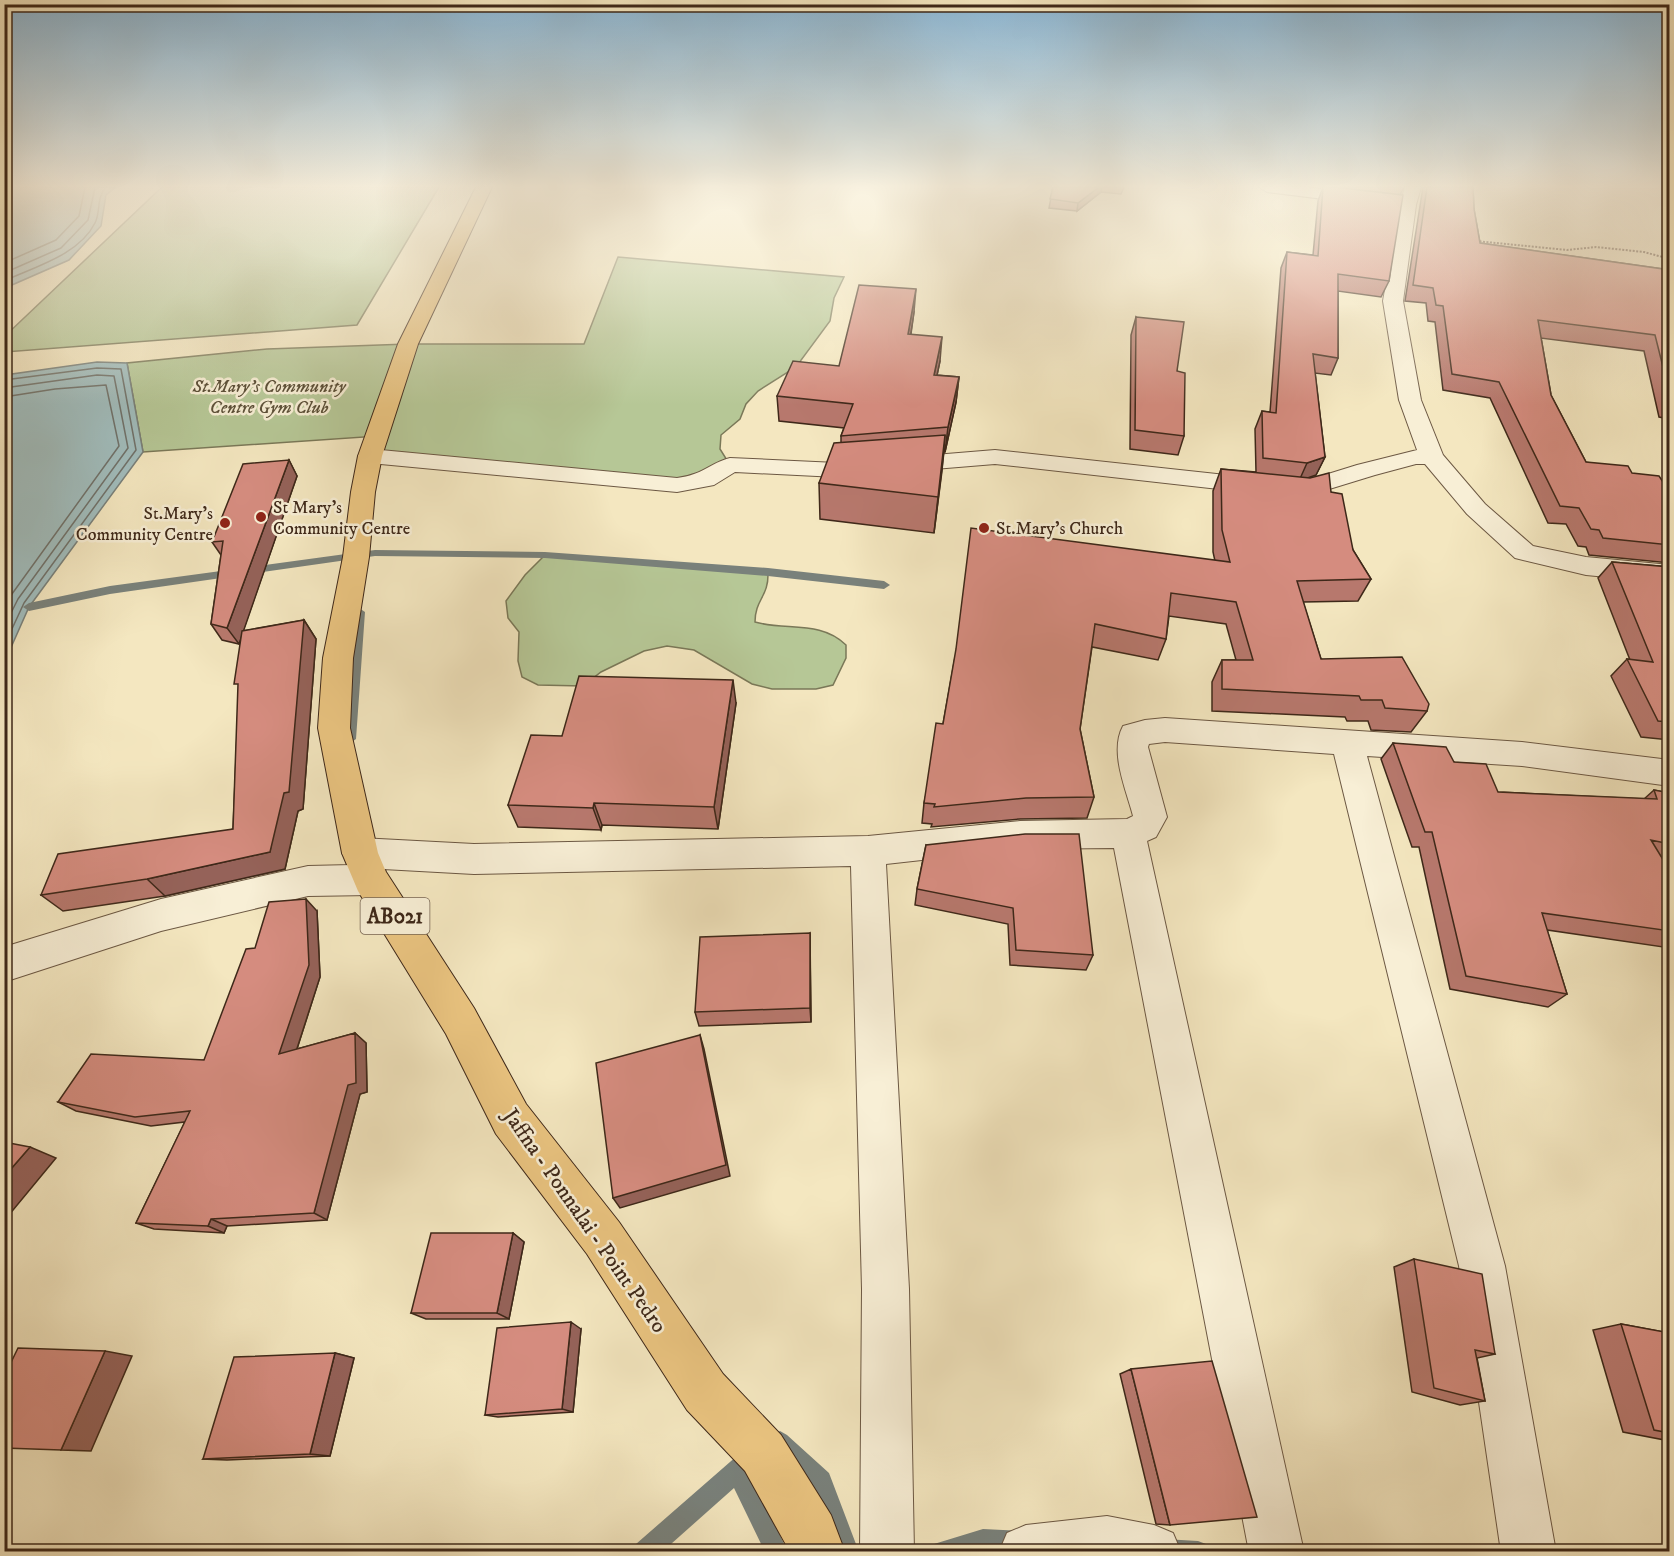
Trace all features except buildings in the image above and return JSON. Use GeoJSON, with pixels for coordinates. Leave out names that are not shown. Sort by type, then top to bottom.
{"type":"FeatureCollection","features":[{"type":"Feature","properties":{"kind":"main road","name":"Jaffna - Ponnalai - Point Pedro"},"geometry":{"type":"LineString","coordinates":[[449,260],[408,344],[370,456],[363,492],[356,556],[338,658],[334,728],[366,867],[460,1021],[511,1119],[603,1238],[705,1392],[763,1452],[812,1534],[818,1551]]}},
{"type":"Feature","properties":{"kind":"street"},"geometry":{"type":"LineString","coordinates":[[1396,260],[1393,301],[1410,400],[1432,457],[1476,509],[1524,552],[1586,566],[1670,574]]}},
{"type":"Feature","properties":{"kind":"street"},"geometry":{"type":"LineString","coordinates":[[370,456],[677,485],[702,483],[718,475],[730,465],[837,470],[995,457],[1300,491],[1366,470],[1416,458],[1432,457]]}},
{"type":"Feature","properties":{"kind":"street"},"geometry":{"type":"LineString","coordinates":[[4,965],[172,912],[366,867],[474,859],[868,851],[1020,835],[1128,833],[1144,827],[1150,817],[1132,747],[1134,735],[1145,732],[1165,730],[1522,754],[1670,773]]}},
{"type":"Feature","properties":{"kind":"street"},"geometry":{"type":"LineString","coordinates":[[1347,743],[1482,1266],[1529,1551]]}},
{"type":"Feature","properties":{"kind":"street"},"geometry":{"type":"LineString","coordinates":[[1128,833],[1277,1551]]}},
{"type":"Feature","properties":{"kind":"street"},"geometry":{"type":"LineString","coordinates":[[868,851],[880,1073],[887,1363],[887,1551]]}},
{"type":"Feature","properties":{"kind":"street"},"geometry":{"type":"LineString","coordinates":[[1026,1551],[1107,1544],[1154,1551]]}},
{"type":"Feature","properties":{"kind":"green space"},"geometry":{"type":"Polygon","coordinates":[[[85,260],[396,260],[357,325],[5,352],[5,336],[85,260]]]}},
{"type":"Feature","properties":{"kind":"green space","name":"St.Mary's Community Centre Gym Club"},"geometry":{"type":"Polygon","coordinates":[[[617,260],[648,260],[844,277],[834,298],[830,321],[796,367],[758,391],[746,404],[740,419],[721,435],[720,449],[730,465],[701,483],[370,456],[378,436],[143,452],[127,363],[267,349],[408,344],[584,344],[617,260]]]}},
{"type":"Feature","properties":{"kind":"green space"},"geometry":{"type":"Polygon","coordinates":[[[545,555],[768,572],[768,580],[757,608],[755,622],[826,632],[846,645],[846,658],[833,685],[816,689],[772,689],[752,684],[694,650],[667,646],[644,651],[601,672],[583,686],[538,685],[522,677],[518,661],[519,632],[508,618],[506,601],[525,575],[545,555]]]}},
{"type":"Feature","properties":{"kind":"water"},"geometry":{"type":"Polygon","coordinates":[[[5,260],[69,260],[69,260],[5,288],[5,260]]]}},
{"type":"Feature","properties":{"kind":"water"},"geometry":{"type":"Polygon","coordinates":[[[97,362],[127,363],[143,452],[29,607],[5,661],[5,375],[97,362]]]}},
{"type":"Feature","properties":{"kind":"waterway"},"geometry":{"type":"LineString","coordinates":[[29,607],[110,590],[375,553],[545,555],[768,572],[884,585]]}},
{"type":"Feature","properties":{"kind":"waterway"},"geometry":{"type":"LineString","coordinates":[[349,739],[359,612]]}},
{"type":"Feature","properties":{"kind":"waterway"},"geometry":{"type":"LineString","coordinates":[[780,1442],[821,1481],[848,1552]]}},
{"type":"Feature","properties":{"kind":"waterway"},"geometry":{"type":"LineString","coordinates":[[644,1552],[746,1463]]}},
{"type":"Feature","properties":{"kind":"waterway"},"geometry":{"type":"LineString","coordinates":[[737,1471],[777,1552]]}},
{"type":"Feature","properties":{"kind":"waterway"},"geometry":{"type":"LineString","coordinates":[[942,1552],[983,1540],[1022,1542]]}},
{"type":"Feature","properties":{"kind":"waterway"},"geometry":{"type":"LineString","coordinates":[[1164,1550],[1198,1552]]}},
{"type":"Feature","properties":{"kind":"place","name":"St Mary's Community Centre"},"geometry":{"type":"Point","coordinates":[261,517]}},
{"type":"Feature","properties":{"kind":"place","name":"St.Mary's Community Centre"},"geometry":{"type":"Point","coordinates":[225,523]}},
{"type":"Feature","properties":{"kind":"place","name":"St.Mary's Church"},"geometry":{"type":"Point","coordinates":[984,528]}}]}
